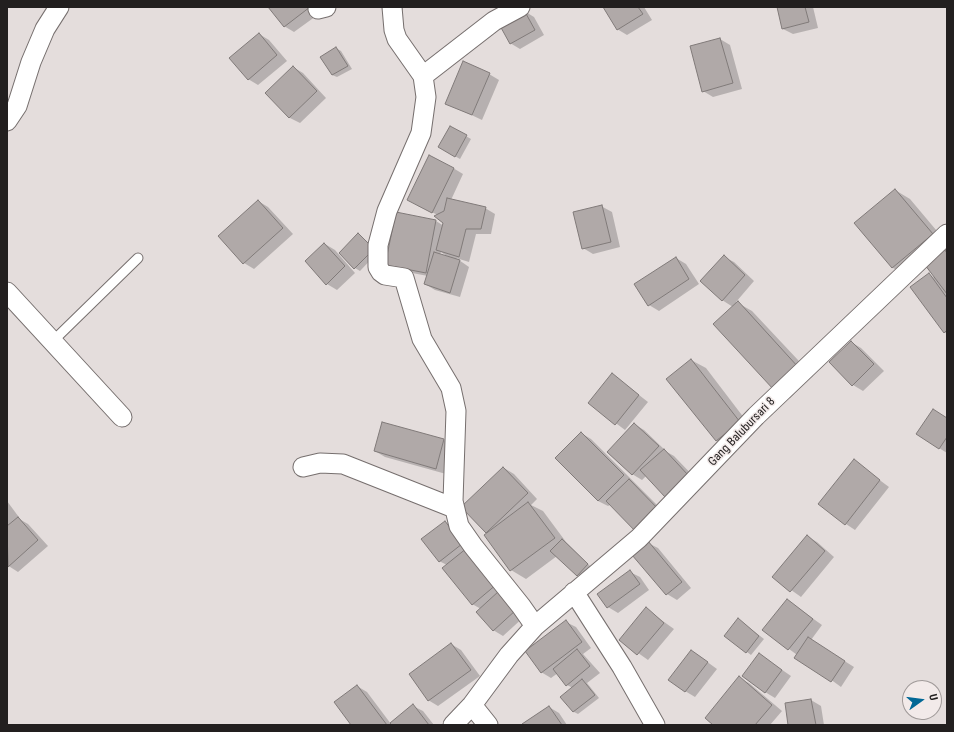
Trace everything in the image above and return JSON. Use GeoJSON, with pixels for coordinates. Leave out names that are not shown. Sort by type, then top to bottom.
{"type":"FeatureCollection","features":[{"type":"Feature","properties":{"kind":"street"},"geometry":{"type":"LineString","coordinates":[[7,121],[17,106],[31,62],[45,29],[59,7]]}},
{"type":"Feature","properties":{"kind":"street"},"geometry":{"type":"LineString","coordinates":[[392,7],[394,30],[397,39],[423,76],[426,97],[421,133],[387,211],[378,245],[378,267],[385,275],[404,278],[422,339],[451,388],[456,411],[454,508],[459,526],[535,626]]}},
{"type":"Feature","properties":{"kind":"street"},"geometry":{"type":"LineString","coordinates":[[423,76],[494,21],[520,7]]}},
{"type":"Feature","properties":{"kind":"street","name":"Gang Balubursari 8"},"geometry":{"type":"LineString","coordinates":[[452,725],[472,705],[509,655],[535,626],[644,533],[756,416],[947,234]]}},
{"type":"Feature","properties":{"kind":"street"},"geometry":{"type":"LineString","coordinates":[[7,292],[122,417]]}},
{"type":"Feature","properties":{"kind":"street"},"geometry":{"type":"LineString","coordinates":[[303,468],[320,463],[343,464],[454,508]]}},
{"type":"Feature","properties":{"kind":"street"},"geometry":{"type":"LineString","coordinates":[[574,592],[622,667],[655,725]]}},
{"type":"Feature","properties":{"kind":"street"},"geometry":{"type":"LineString","coordinates":[[472,705],[488,725]]}},
{"type":"Feature","properties":{"kind":"lane"},"geometry":{"type":"LineString","coordinates":[[53,341],[138,258]]}},
{"type":"Feature","properties":{"kind":"building"},"geometry":{"type":"Polygon","coordinates":[[[268,7],[310,7],[284,27],[268,7]]]}},
{"type":"Feature","properties":{"kind":"building"},"geometry":{"type":"Polygon","coordinates":[[[603,7],[638,7],[643,14],[617,30],[603,7]]]}},
{"type":"Feature","properties":{"kind":"building"},"geometry":{"type":"Polygon","coordinates":[[[777,7],[805,7],[809,22],[782,29],[777,7]]]}},
{"type":"Feature","properties":{"kind":"building"},"geometry":{"type":"Polygon","coordinates":[[[524,10],[535,30],[510,44],[499,24],[524,10]]]}},
{"type":"Feature","properties":{"kind":"building"},"geometry":{"type":"Polygon","coordinates":[[[259,33],[277,55],[248,80],[229,58],[259,33]]]}},
{"type":"Feature","properties":{"kind":"building"},"geometry":{"type":"Polygon","coordinates":[[[720,38],[733,83],[702,92],[690,46],[720,38]]]}},
{"type":"Feature","properties":{"kind":"building"},"geometry":{"type":"Polygon","coordinates":[[[336,47],[348,66],[332,75],[320,57],[336,47]]]}},
{"type":"Feature","properties":{"kind":"building"},"geometry":{"type":"Polygon","coordinates":[[[463,61],[490,73],[472,115],[445,104],[463,61]]]}},
{"type":"Feature","properties":{"kind":"building"},"geometry":{"type":"Polygon","coordinates":[[[293,66],[317,91],[289,118],[265,93],[293,66]]]}},
{"type":"Feature","properties":{"kind":"building"},"geometry":{"type":"Polygon","coordinates":[[[450,126],[467,135],[455,157],[438,147],[450,126]]]}},
{"type":"Feature","properties":{"kind":"building"},"geometry":{"type":"Polygon","coordinates":[[[429,155],[454,168],[432,213],[407,200],[429,155]]]}},
{"type":"Feature","properties":{"kind":"building"},"geometry":{"type":"Polygon","coordinates":[[[895,189],[933,234],[892,268],[854,223],[895,189]]]}},
{"type":"Feature","properties":{"kind":"building"},"geometry":{"type":"Polygon","coordinates":[[[447,198],[486,207],[481,229],[466,229],[459,257],[436,250],[443,223],[434,216],[444,211],[447,198]]]}},
{"type":"Feature","properties":{"kind":"building"},"geometry":{"type":"Polygon","coordinates":[[[258,200],[283,228],[243,264],[218,236],[258,200]]]}},
{"type":"Feature","properties":{"kind":"building"},"geometry":{"type":"Polygon","coordinates":[[[602,205],[611,242],[582,249],[573,212],[602,205]]]}},
{"type":"Feature","properties":{"kind":"building"},"geometry":{"type":"Polygon","coordinates":[[[396,212],[436,220],[426,273],[385,265],[396,212]]]}},
{"type":"Feature","properties":{"kind":"building"},"geometry":{"type":"Polygon","coordinates":[[[358,233],[374,249],[354,269],[339,253],[358,233]]]}},
{"type":"Feature","properties":{"kind":"building"},"geometry":{"type":"Polygon","coordinates":[[[324,243],[345,266],[326,285],[305,261],[324,243]]]}},
{"type":"Feature","properties":{"kind":"building"},"geometry":{"type":"Polygon","coordinates":[[[942,246],[947,253],[947,294],[922,261],[942,246]]]}},
{"type":"Feature","properties":{"kind":"building"},"geometry":{"type":"Polygon","coordinates":[[[434,252],[460,260],[450,293],[424,284],[434,252]]]}},
{"type":"Feature","properties":{"kind":"building"},"geometry":{"type":"Polygon","coordinates":[[[724,255],[745,275],[722,301],[700,281],[724,255]]]}},
{"type":"Feature","properties":{"kind":"building"},"geometry":{"type":"Polygon","coordinates":[[[676,257],[689,279],[648,306],[634,284],[676,257]]]}},
{"type":"Feature","properties":{"kind":"building"},"geometry":{"type":"Polygon","coordinates":[[[929,273],[947,298],[947,330],[944,333],[910,287],[929,273]]]}},
{"type":"Feature","properties":{"kind":"building"},"geometry":{"type":"Polygon","coordinates":[[[738,301],[799,368],[774,390],[713,324],[738,301]]]}},
{"type":"Feature","properties":{"kind":"building"},"geometry":{"type":"Polygon","coordinates":[[[851,341],[874,364],[852,386],[829,362],[851,341]]]}},
{"type":"Feature","properties":{"kind":"building"},"geometry":{"type":"Polygon","coordinates":[[[691,359],[740,422],[716,441],[666,379],[691,359]]]}},
{"type":"Feature","properties":{"kind":"building"},"geometry":{"type":"Polygon","coordinates":[[[612,373],[639,395],[615,425],[588,403],[612,373]]]}},
{"type":"Feature","properties":{"kind":"building"},"geometry":{"type":"Polygon","coordinates":[[[933,409],[947,418],[947,437],[939,449],[916,434],[933,409]]]}},
{"type":"Feature","properties":{"kind":"building"},"geometry":{"type":"Polygon","coordinates":[[[382,422],[444,439],[436,469],[374,451],[382,422]]]}},
{"type":"Feature","properties":{"kind":"building"},"geometry":{"type":"Polygon","coordinates":[[[634,423],[659,446],[632,475],[607,452],[634,423]]]}},
{"type":"Feature","properties":{"kind":"building"},"geometry":{"type":"Polygon","coordinates":[[[581,432],[624,475],[598,501],[555,458],[581,432]]]}},
{"type":"Feature","properties":{"kind":"building"},"geometry":{"type":"Polygon","coordinates":[[[664,449],[688,475],[665,497],[640,470],[664,449]]]}},
{"type":"Feature","properties":{"kind":"building"},"geometry":{"type":"Polygon","coordinates":[[[854,459],[880,480],[845,525],[818,504],[854,459]]]}},
{"type":"Feature","properties":{"kind":"building"},"geometry":{"type":"Polygon","coordinates":[[[503,467],[528,493],[486,533],[461,507],[503,467]]]}},
{"type":"Feature","properties":{"kind":"building"},"geometry":{"type":"Polygon","coordinates":[[[629,479],[661,512],[638,534],[606,501],[629,479]]]}},
{"type":"Feature","properties":{"kind":"building"},"geometry":{"type":"Polygon","coordinates":[[[528,502],[555,538],[510,571],[484,535],[528,502]]]}},
{"type":"Feature","properties":{"kind":"building"},"geometry":{"type":"Polygon","coordinates":[[[18,517],[38,540],[8,567],[7,526],[18,517]]]}},
{"type":"Feature","properties":{"kind":"building"},"geometry":{"type":"Polygon","coordinates":[[[445,521],[462,544],[439,562],[421,539],[445,521]]]}},
{"type":"Feature","properties":{"kind":"building"},"geometry":{"type":"Polygon","coordinates":[[[807,535],[825,551],[790,592],[772,577],[807,535]]]}},
{"type":"Feature","properties":{"kind":"building"},"geometry":{"type":"Polygon","coordinates":[[[562,539],[588,564],[577,576],[550,551],[562,539]]]}},
{"type":"Feature","properties":{"kind":"building"},"geometry":{"type":"Polygon","coordinates":[[[648,541],[682,582],[666,595],[632,555],[648,541]]]}},
{"type":"Feature","properties":{"kind":"building"},"geometry":{"type":"Polygon","coordinates":[[[467,548],[497,584],[472,605],[442,568],[467,548]]]}},
{"type":"Feature","properties":{"kind":"building"},"geometry":{"type":"Polygon","coordinates":[[[630,570],[640,584],[607,608],[597,594],[630,570]]]}},
{"type":"Feature","properties":{"kind":"building"},"geometry":{"type":"Polygon","coordinates":[[[499,591],[516,610],[493,631],[476,612],[499,591]]]}},
{"type":"Feature","properties":{"kind":"building"},"geometry":{"type":"Polygon","coordinates":[[[787,599],[813,619],[788,650],[762,630],[787,599]]]}},
{"type":"Feature","properties":{"kind":"building"},"geometry":{"type":"Polygon","coordinates":[[[646,607],[664,623],[637,655],[619,640],[646,607]]]}},
{"type":"Feature","properties":{"kind":"building"},"geometry":{"type":"Polygon","coordinates":[[[738,618],[759,636],[746,653],[724,636],[738,618]]]}},
{"type":"Feature","properties":{"kind":"building"},"geometry":{"type":"Polygon","coordinates":[[[566,620],[582,642],[541,673],[525,651],[566,620]]]}},
{"type":"Feature","properties":{"kind":"building"},"geometry":{"type":"Polygon","coordinates":[[[808,637],[845,661],[831,682],[794,658],[808,637]]]}},
{"type":"Feature","properties":{"kind":"building"},"geometry":{"type":"Polygon","coordinates":[[[451,643],[471,670],[428,701],[409,674],[451,643]]]}},
{"type":"Feature","properties":{"kind":"building"},"geometry":{"type":"Polygon","coordinates":[[[577,649],[590,666],[566,686],[553,669],[577,649]]]}},
{"type":"Feature","properties":{"kind":"building"},"geometry":{"type":"Polygon","coordinates":[[[691,650],[708,662],[685,692],[668,680],[691,650]]]}},
{"type":"Feature","properties":{"kind":"building"},"geometry":{"type":"Polygon","coordinates":[[[759,653],[782,670],[765,693],[742,676],[759,653]]]}},
{"type":"Feature","properties":{"kind":"building"},"geometry":{"type":"Polygon","coordinates":[[[739,676],[772,705],[755,725],[713,725],[705,718],[739,676]]]}},
{"type":"Feature","properties":{"kind":"building"},"geometry":{"type":"Polygon","coordinates":[[[582,679],[595,695],[573,712],[560,697],[582,679]]]}},
{"type":"Feature","properties":{"kind":"building"},"geometry":{"type":"Polygon","coordinates":[[[357,685],[387,725],[351,725],[334,702],[357,685]]]}},
{"type":"Feature","properties":{"kind":"building"},"geometry":{"type":"Polygon","coordinates":[[[811,699],[816,725],[788,725],[785,703],[811,699]]]}},
{"type":"Feature","properties":{"kind":"building"},"geometry":{"type":"Polygon","coordinates":[[[413,704],[429,725],[392,725],[390,723],[413,704]]]}},
{"type":"Feature","properties":{"kind":"building"},"geometry":{"type":"Polygon","coordinates":[[[549,706],[562,725],[522,724],[549,706]]]}}]}
